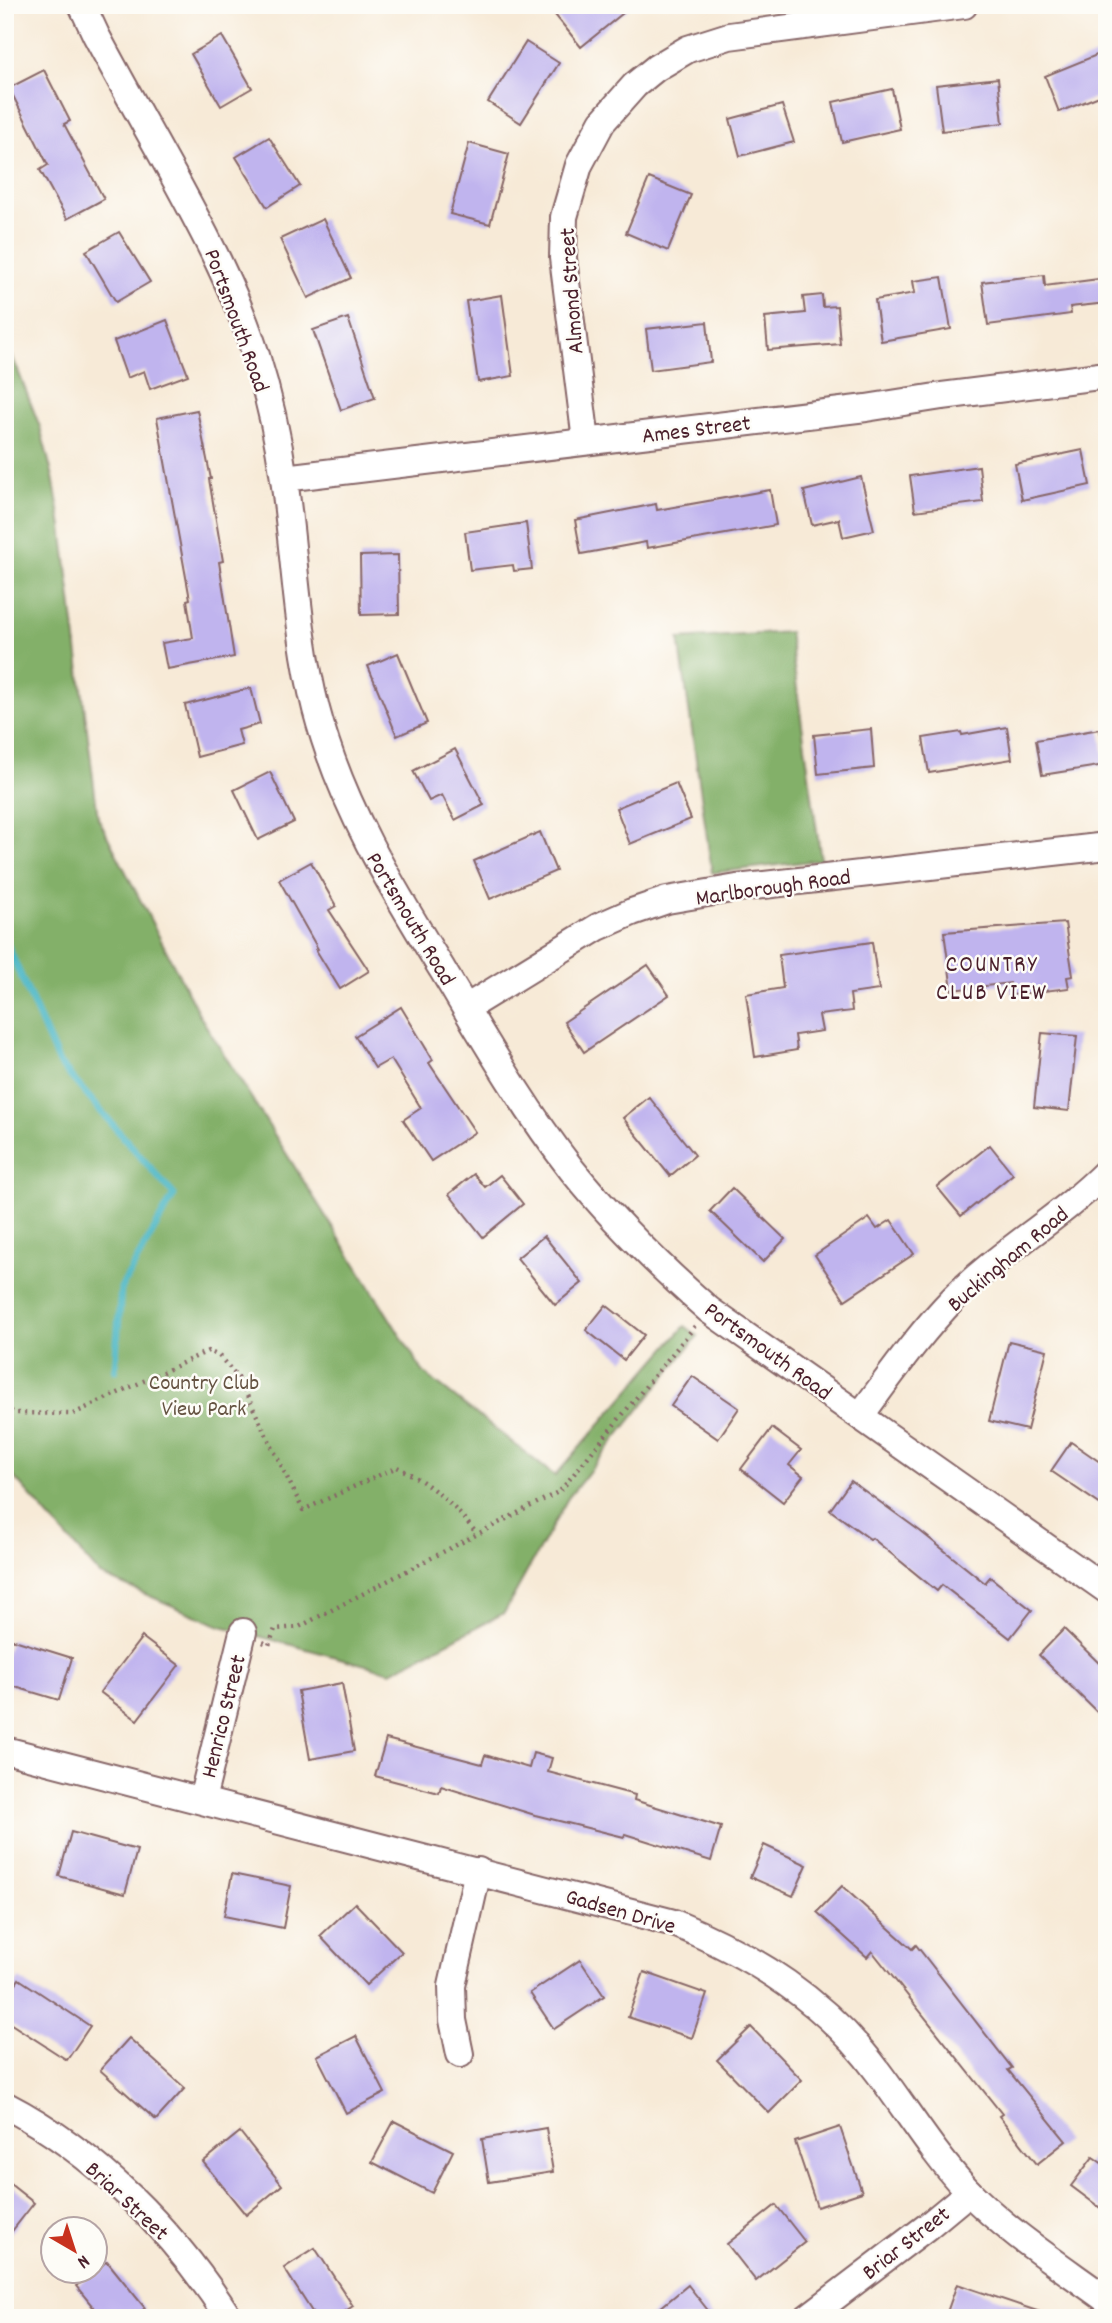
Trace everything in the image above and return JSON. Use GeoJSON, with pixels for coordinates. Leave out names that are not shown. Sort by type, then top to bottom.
{"type":"FeatureCollection","features":[{"type":"Feature","properties":{"kind":"street","name":"Portsmouth Road"},"geometry":{"type":"LineString","coordinates":[[82,5],[209,240],[255,351],[275,426],[284,478],[305,656],[334,767],[357,823],[384,875],[527,1105],[572,1169],[625,1231],[709,1310],[1107,1590]]}},
{"type":"Feature","properties":{"kind":"street","name":"Almond Street"},"geometry":{"type":"LineString","coordinates":[[586,441],[563,258],[564,217],[579,165],[602,122],[635,85],[656,68],[688,49],[729,36],[964,5]]}},
{"type":"Feature","properties":{"kind":"street","name":"Ames Street"},"geometry":{"type":"LineString","coordinates":[[284,478],[866,408],[1107,375]]}},
{"type":"Feature","properties":{"kind":"street","name":"Marlborough Road"},"geometry":{"type":"LineString","coordinates":[[466,1008],[598,927],[667,900],[737,888],[1107,846]]}},
{"type":"Feature","properties":{"kind":"street","name":"Buckingham Road"},"geometry":{"type":"LineString","coordinates":[[860,1416],[921,1336],[955,1298],[992,1265],[1084,1194],[1107,1171]]}},
{"type":"Feature","properties":{"kind":"street","name":"Henrico Street"},"geometry":{"type":"LineString","coordinates":[[202,1800],[243,1632]]}},
{"type":"Feature","properties":{"kind":"street","name":"Gadsen Drive"},"geometry":{"type":"LineString","coordinates":[[5,1750],[674,1923],[719,1941],[766,1968],[809,2000],[853,2041],[915,2126],[969,2192],[1008,2226],[1107,2300]]}},
{"type":"Feature","properties":{"kind":"street"},"geometry":{"type":"LineString","coordinates":[[460,2054],[453,2020],[452,1986],[478,1871]]}},
{"type":"Feature","properties":{"kind":"street","name":"Briar Street"},"geometry":{"type":"LineString","coordinates":[[5,2105],[66,2144],[122,2189],[174,2241],[229,2318]]}},
{"type":"Feature","properties":{"kind":"street","name":"Briar Street"},"geometry":{"type":"LineString","coordinates":[[807,2318],[969,2192]]}},
{"type":"Feature","properties":{"kind":"path"},"geometry":{"type":"LineString","coordinates":[[243,1632],[269,1645],[275,1629],[299,1627],[560,1491],[709,1310]]}},
{"type":"Feature","properties":{"kind":"path"},"geometry":{"type":"LineString","coordinates":[[5,1407],[14,1413],[73,1414],[208,1351],[219,1356],[238,1377],[303,1510],[397,1467],[415,1476],[456,1507],[477,1534]]}},
{"type":"Feature","properties":{"kind":"green space","name":"Country Club View Park"},"geometry":{"type":"Polygon","coordinates":[[[5,343],[40,427],[53,477],[62,527],[98,818],[200,1016],[424,1373],[555,1476],[685,1326],[698,1336],[568,1498],[504,1613],[391,1672],[218,1625],[100,1575],[5,1467],[5,343]]]}},
{"type":"Feature","properties":{"kind":"green space"},"geometry":{"type":"Polygon","coordinates":[[[789,632],[821,860],[712,873],[679,639],[789,632]]]}},
{"type":"Feature","properties":{"kind":"building"},"geometry":{"type":"Polygon","coordinates":[[[547,5],[633,5],[581,47],[547,5]]]}},
{"type":"Feature","properties":{"kind":"building"},"geometry":{"type":"Polygon","coordinates":[[[222,36],[252,88],[221,106],[191,54],[222,36]]]}},
{"type":"Feature","properties":{"kind":"building"},"geometry":{"type":"Polygon","coordinates":[[[526,42],[559,63],[521,123],[488,102],[526,42]]]}},
{"type":"Feature","properties":{"kind":"building"},"geometry":{"type":"Polygon","coordinates":[[[1099,54],[1107,74],[1107,93],[1059,112],[1045,76],[1099,54]]]}},
{"type":"Feature","properties":{"kind":"building"},"geometry":{"type":"Polygon","coordinates":[[[44,70],[70,121],[64,124],[104,199],[67,219],[40,170],[48,165],[9,88],[44,70]]]}},
{"type":"Feature","properties":{"kind":"building"},"geometry":{"type":"Polygon","coordinates":[[[998,78],[1003,123],[942,131],[936,85],[998,78]]]}},
{"type":"Feature","properties":{"kind":"building"},"geometry":{"type":"Polygon","coordinates":[[[892,89],[900,129],[842,142],[833,102],[892,89]]]}},
{"type":"Feature","properties":{"kind":"building"},"geometry":{"type":"Polygon","coordinates":[[[782,105],[794,142],[740,156],[730,119],[782,105]]]}},
{"type":"Feature","properties":{"kind":"building"},"geometry":{"type":"Polygon","coordinates":[[[269,137],[300,186],[267,207],[236,157],[269,137]]]}},
{"type":"Feature","properties":{"kind":"building"},"geometry":{"type":"Polygon","coordinates":[[[469,143],[509,154],[490,224],[450,214],[469,143]]]}},
{"type":"Feature","properties":{"kind":"building"},"geometry":{"type":"Polygon","coordinates":[[[649,178],[691,195],[668,251],[626,233],[649,178]]]}},
{"type":"Feature","properties":{"kind":"building"},"geometry":{"type":"Polygon","coordinates":[[[323,219],[351,278],[308,298],[280,239],[323,219]]]}},
{"type":"Feature","properties":{"kind":"building"},"geometry":{"type":"Polygon","coordinates":[[[119,232],[150,282],[116,302],[86,251],[119,232]]]}},
{"type":"Feature","properties":{"kind":"building"},"geometry":{"type":"Polygon","coordinates":[[[1044,275],[1045,286],[1107,278],[1107,303],[1070,307],[1071,314],[988,325],[982,282],[1044,275]]]}},
{"type":"Feature","properties":{"kind":"building"},"geometry":{"type":"Polygon","coordinates":[[[942,277],[951,329],[881,341],[875,300],[915,293],[913,281],[942,277]]]}},
{"type":"Feature","properties":{"kind":"building"},"geometry":{"type":"Polygon","coordinates":[[[502,295],[513,376],[478,382],[466,301],[502,295]]]}},
{"type":"Feature","properties":{"kind":"building"},"geometry":{"type":"Polygon","coordinates":[[[822,295],[823,307],[837,306],[840,344],[768,350],[765,317],[805,313],[803,297],[822,295]]]}},
{"type":"Feature","properties":{"kind":"building"},"geometry":{"type":"Polygon","coordinates":[[[348,318],[375,398],[341,410],[313,330],[348,318]]]}},
{"type":"Feature","properties":{"kind":"building"},"geometry":{"type":"Polygon","coordinates":[[[167,320],[188,375],[150,389],[144,371],[127,378],[114,341],[167,320]]]}},
{"type":"Feature","properties":{"kind":"building"},"geometry":{"type":"Polygon","coordinates":[[[707,322],[711,362],[651,370],[646,329],[707,322]]]}},
{"type":"Feature","properties":{"kind":"building"},"geometry":{"type":"Polygon","coordinates":[[[197,410],[211,479],[223,561],[219,562],[234,657],[167,669],[162,643],[193,638],[187,600],[190,599],[157,418],[197,410]]]}},
{"type":"Feature","properties":{"kind":"building"},"geometry":{"type":"Polygon","coordinates":[[[1083,450],[1090,485],[1022,500],[1015,464],[1083,450]]]}},
{"type":"Feature","properties":{"kind":"building"},"geometry":{"type":"Polygon","coordinates":[[[979,466],[983,502],[915,511],[910,476],[979,466]]]}},
{"type":"Feature","properties":{"kind":"building"},"geometry":{"type":"Polygon","coordinates":[[[861,477],[874,530],[843,537],[839,519],[812,525],[804,491],[861,477]]]}},
{"type":"Feature","properties":{"kind":"building"},"geometry":{"type":"Polygon","coordinates":[[[770,490],[776,525],[647,548],[646,542],[581,554],[575,520],[656,504],[657,510],[770,490]]]}},
{"type":"Feature","properties":{"kind":"building"},"geometry":{"type":"Polygon","coordinates":[[[526,523],[532,569],[514,571],[513,565],[470,570],[465,532],[526,523]]]}},
{"type":"Feature","properties":{"kind":"building"},"geometry":{"type":"Polygon","coordinates":[[[398,555],[399,614],[361,615],[360,556],[398,555]]]}},
{"type":"Feature","properties":{"kind":"building"},"geometry":{"type":"Polygon","coordinates":[[[398,653],[427,723],[397,736],[368,666],[398,653]]]}},
{"type":"Feature","properties":{"kind":"building"},"geometry":{"type":"Polygon","coordinates":[[[251,688],[260,724],[238,730],[242,745],[197,757],[185,705],[251,688]]]}},
{"type":"Feature","properties":{"kind":"building"},"geometry":{"type":"Polygon","coordinates":[[[1007,727],[1012,759],[929,773],[923,738],[1007,727]]]}},
{"type":"Feature","properties":{"kind":"building"},"geometry":{"type":"Polygon","coordinates":[[[871,729],[874,768],[818,774],[814,735],[871,729]]]}},
{"type":"Feature","properties":{"kind":"building"},"geometry":{"type":"Polygon","coordinates":[[[1100,729],[1105,765],[1042,775],[1036,740],[1100,729]]]}},
{"type":"Feature","properties":{"kind":"building"},"geometry":{"type":"Polygon","coordinates":[[[455,749],[484,805],[455,820],[442,795],[429,801],[413,771],[455,749]]]}},
{"type":"Feature","properties":{"kind":"building"},"geometry":{"type":"Polygon","coordinates":[[[270,772],[294,822],[258,840],[234,790],[270,772]]]}},
{"type":"Feature","properties":{"kind":"building"},"geometry":{"type":"Polygon","coordinates":[[[676,783],[691,819],[630,844],[616,808],[676,783]]]}},
{"type":"Feature","properties":{"kind":"building"},"geometry":{"type":"Polygon","coordinates":[[[540,832],[556,871],[490,899],[474,861],[540,832]]]}},
{"type":"Feature","properties":{"kind":"building"},"geometry":{"type":"Polygon","coordinates":[[[311,862],[336,906],[329,910],[369,971],[340,989],[279,880],[311,862]]]}},
{"type":"Feature","properties":{"kind":"building"},"geometry":{"type":"Polygon","coordinates":[[[1065,923],[1073,976],[1067,977],[1069,988],[1012,995],[1010,983],[952,990],[944,932],[1065,923]]]}},
{"type":"Feature","properties":{"kind":"building"},"geometry":{"type":"Polygon","coordinates":[[[872,942],[879,990],[850,994],[852,1011],[819,1015],[822,1031],[795,1035],[797,1050],[755,1057],[746,994],[783,988],[779,955],[872,942]]]}},
{"type":"Feature","properties":{"kind":"building"},"geometry":{"type":"Polygon","coordinates":[[[648,965],[669,995],[584,1052],[564,1022],[648,965]]]}},
{"type":"Feature","properties":{"kind":"building"},"geometry":{"type":"Polygon","coordinates":[[[401,1007],[433,1060],[429,1063],[475,1132],[431,1161],[403,1120],[421,1108],[391,1059],[375,1068],[355,1036],[401,1007]]]}},
{"type":"Feature","properties":{"kind":"building"},"geometry":{"type":"Polygon","coordinates":[[[1042,1033],[1077,1036],[1069,1111],[1034,1107],[1042,1033]]]}},
{"type":"Feature","properties":{"kind":"building"},"geometry":{"type":"Polygon","coordinates":[[[649,1097],[695,1155],[670,1176],[623,1118],[649,1097]]]}},
{"type":"Feature","properties":{"kind":"building"},"geometry":{"type":"Polygon","coordinates":[[[990,1145],[1013,1174],[961,1216],[937,1187],[990,1145]]]}},
{"type":"Feature","properties":{"kind":"building"},"geometry":{"type":"Polygon","coordinates":[[[474,1174],[485,1187],[500,1175],[523,1204],[483,1237],[449,1194],[474,1174]]]}},
{"type":"Feature","properties":{"kind":"building"},"geometry":{"type":"Polygon","coordinates":[[[732,1188],[785,1239],[763,1262],[710,1211],[732,1188]]]}},
{"type":"Feature","properties":{"kind":"building"},"geometry":{"type":"Polygon","coordinates":[[[869,1218],[877,1229],[891,1220],[914,1254],[845,1300],[815,1255],[869,1218]]]}},
{"type":"Feature","properties":{"kind":"building"},"geometry":{"type":"Polygon","coordinates":[[[544,1236],[582,1283],[555,1305],[517,1258],[544,1236]]]}},
{"type":"Feature","properties":{"kind":"building"},"geometry":{"type":"Polygon","coordinates":[[[606,1305],[644,1335],[624,1360],[586,1330],[606,1305]]]}},
{"type":"Feature","properties":{"kind":"building"},"geometry":{"type":"Polygon","coordinates":[[[1009,1341],[1047,1350],[1027,1430],[989,1421],[1009,1341]]]}},
{"type":"Feature","properties":{"kind":"building"},"geometry":{"type":"Polygon","coordinates":[[[692,1376],[739,1408],[718,1439],[671,1406],[692,1376]]]}},
{"type":"Feature","properties":{"kind":"building"},"geometry":{"type":"Polygon","coordinates":[[[772,1428],[801,1450],[789,1465],[803,1476],[783,1502],[741,1469],[772,1428]]]}},
{"type":"Feature","properties":{"kind":"building"},"geometry":{"type":"Polygon","coordinates":[[[1071,1442],[1107,1467],[1107,1509],[1051,1471],[1071,1442]]]}},
{"type":"Feature","properties":{"kind":"building"},"geometry":{"type":"Polygon","coordinates":[[[851,1481],[985,1583],[990,1577],[1032,1610],[1010,1638],[942,1585],[937,1591],[872,1538],[830,1510],[851,1481]]]}},
{"type":"Feature","properties":{"kind":"building"},"geometry":{"type":"Polygon","coordinates":[[[1064,1629],[1107,1671],[1107,1722],[1039,1655],[1064,1629]]]}},
{"type":"Feature","properties":{"kind":"building"},"geometry":{"type":"Polygon","coordinates":[[[142,1637],[179,1665],[137,1720],[100,1692],[142,1637]]]}},
{"type":"Feature","properties":{"kind":"building"},"geometry":{"type":"Polygon","coordinates":[[[11,1639],[72,1658],[59,1700],[5,1684],[5,1657],[11,1639]]]}},
{"type":"Feature","properties":{"kind":"building"},"geometry":{"type":"Polygon","coordinates":[[[342,1683],[354,1751],[310,1759],[298,1691],[342,1683]]]}},
{"type":"Feature","properties":{"kind":"building"},"geometry":{"type":"Polygon","coordinates":[[[386,1739],[482,1764],[485,1755],[529,1768],[533,1753],[552,1758],[548,1772],[635,1795],[634,1800],[721,1827],[711,1861],[625,1834],[624,1837],[535,1815],[441,1786],[439,1793],[375,1776],[386,1739]]]}},
{"type":"Feature","properties":{"kind":"building"},"geometry":{"type":"Polygon","coordinates":[[[71,1832],[137,1850],[125,1894],[59,1876],[71,1832]]]}},
{"type":"Feature","properties":{"kind":"building"},"geometry":{"type":"Polygon","coordinates":[[[764,1845],[807,1865],[793,1896],[750,1877],[764,1845]]]}},
{"type":"Feature","properties":{"kind":"building"},"geometry":{"type":"Polygon","coordinates":[[[232,1874],[291,1886],[283,1928],[224,1916],[232,1874]]]}},
{"type":"Feature","properties":{"kind":"building"},"geometry":{"type":"Polygon","coordinates":[[[842,1886],[912,1949],[916,1945],[1012,2068],[1008,2070],[1066,2141],[1037,2164],[999,2116],[1002,2114],[872,1951],[867,1957],[817,1912],[842,1886]]]}},
{"type":"Feature","properties":{"kind":"building"},"geometry":{"type":"Polygon","coordinates":[[[355,1903],[402,1952],[366,1985],[320,1936],[355,1903]]]}},
{"type":"Feature","properties":{"kind":"building"},"geometry":{"type":"Polygon","coordinates":[[[580,1960],[604,1996],[554,2029],[530,1993],[580,1960]]]}},
{"type":"Feature","properties":{"kind":"building"},"geometry":{"type":"Polygon","coordinates":[[[644,1972],[707,1994],[692,2038],[628,2017],[644,1972]]]}},
{"type":"Feature","properties":{"kind":"building"},"geometry":{"type":"Polygon","coordinates":[[[19,1979],[90,2026],[67,2060],[5,2020],[5,2000],[19,1979]]]}},
{"type":"Feature","properties":{"kind":"building"},"geometry":{"type":"Polygon","coordinates":[[[751,2027],[802,2080],[769,2113],[717,2060],[751,2027]]]}},
{"type":"Feature","properties":{"kind":"building"},"geometry":{"type":"Polygon","coordinates":[[[356,2036],[385,2093],[346,2113],[317,2056],[356,2036]]]}},
{"type":"Feature","properties":{"kind":"building"},"geometry":{"type":"Polygon","coordinates":[[[129,2038],[185,2088],[156,2120],[100,2070],[129,2038]]]}},
{"type":"Feature","properties":{"kind":"building"},"geometry":{"type":"Polygon","coordinates":[[[394,2121],[453,2151],[432,2193],[372,2162],[394,2121]]]}},
{"type":"Feature","properties":{"kind":"building"},"geometry":{"type":"Polygon","coordinates":[[[840,2127],[862,2192],[817,2207],[795,2142],[840,2127]]]}},
{"type":"Feature","properties":{"kind":"building"},"geometry":{"type":"Polygon","coordinates":[[[546,2128],[553,2172],[489,2182],[482,2139],[546,2128]]]}},
{"type":"Feature","properties":{"kind":"building"},"geometry":{"type":"Polygon","coordinates":[[[240,2132],[282,2185],[246,2215],[203,2162],[240,2132]]]}},
{"type":"Feature","properties":{"kind":"building"},"geometry":{"type":"Polygon","coordinates":[[[1093,2157],[1107,2167],[1107,2213],[1071,2186],[1093,2157]]]}},
{"type":"Feature","properties":{"kind":"building"},"geometry":{"type":"Polygon","coordinates":[[[5,2180],[34,2203],[5,2240],[5,2180]]]}},
{"type":"Feature","properties":{"kind":"building"},"geometry":{"type":"Polygon","coordinates":[[[776,2205],[805,2242],[756,2281],[727,2244],[776,2205]]]}},
{"type":"Feature","properties":{"kind":"building"},"geometry":{"type":"Polygon","coordinates":[[[315,2248],[353,2306],[335,2318],[316,2318],[284,2268],[315,2248]]]}},
{"type":"Feature","properties":{"kind":"building"},"geometry":{"type":"Polygon","coordinates":[[[108,2262],[145,2308],[134,2318],[102,2318],[76,2286],[108,2284],[108,2262]]]}},
{"type":"Feature","properties":{"kind":"building"},"geometry":{"type":"Polygon","coordinates":[[[957,2284],[1046,2314],[1045,2318],[945,2318],[957,2284]]]}},
{"type":"Feature","properties":{"kind":"building"},"geometry":{"type":"Polygon","coordinates":[[[688,2285],[714,2318],[648,2318],[688,2285]]]}},
{"type":"Feature","properties":{"kind":"waterway"},"geometry":{"type":"LineString","coordinates":[[5,940],[59,1063],[174,1195],[121,1288],[115,1370]]}},
{"type":"Feature","properties":{"kind":"district","name":"COUNTRY CLUB VIEW"},"geometry":{"type":"Point","coordinates":[992,977]}}]}
